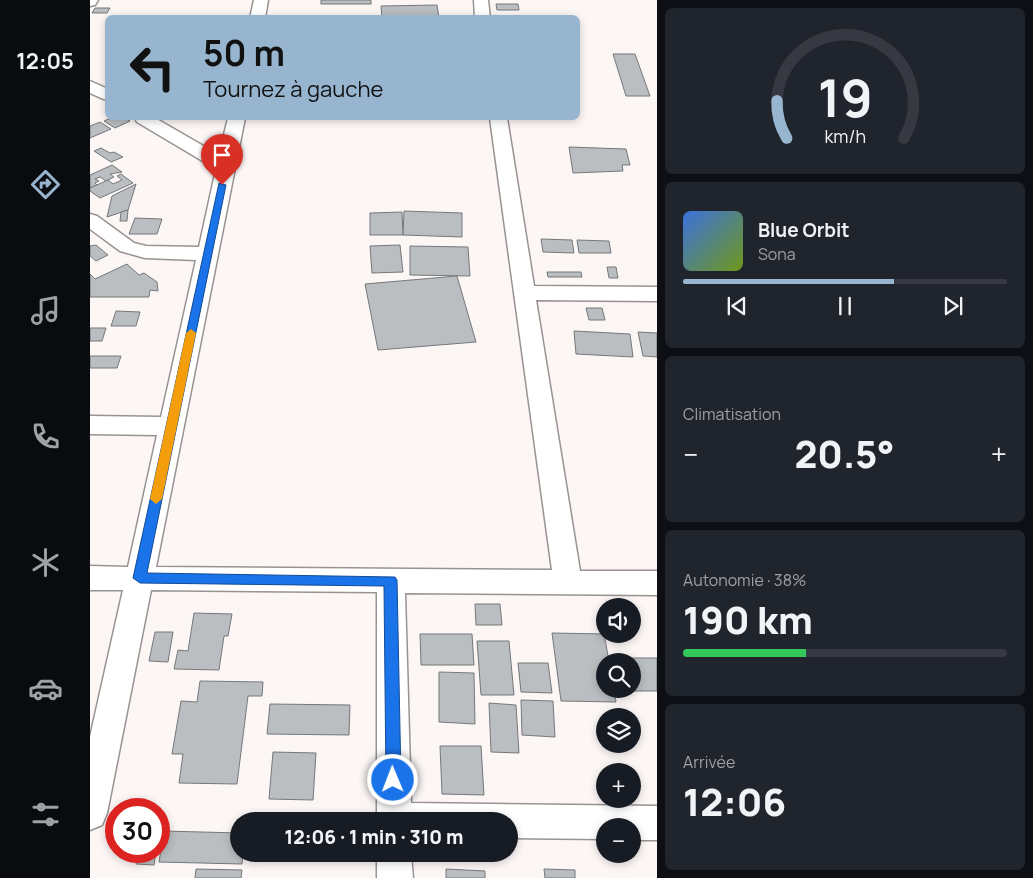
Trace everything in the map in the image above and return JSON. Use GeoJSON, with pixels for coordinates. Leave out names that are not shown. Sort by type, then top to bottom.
{"type":"FeatureCollection","features":[{"type":"Feature","properties":{"kind":"street"},"geometry":{"type":"LineString","coordinates":[[481,0],[483,15]]}},
{"type":"Feature","properties":{"kind":"street"},"geometry":{"type":"LineString","coordinates":[[90,80],[105,74]]}},
{"type":"Feature","properties":{"kind":"street"},"geometry":{"type":"LineString","coordinates":[[90,86],[105,94]]}},
{"type":"Feature","properties":{"kind":"street"},"geometry":{"type":"LineString","coordinates":[[146,120],[226,167]]}},
{"type":"Feature","properties":{"kind":"street"},"geometry":{"type":"LineString","coordinates":[[90,813],[236,120]]}},
{"type":"Feature","properties":{"kind":"street"},"geometry":{"type":"LineString","coordinates":[[498,120],[568,582]]}},
{"type":"Feature","properties":{"kind":"street"},"geometry":{"type":"LineString","coordinates":[[90,220],[127,247],[145,252],[208,254]]}},
{"type":"Feature","properties":{"kind":"street"},"geometry":{"type":"LineString","coordinates":[[525,294],[657,294]]}},
{"type":"Feature","properties":{"kind":"street"},"geometry":{"type":"LineString","coordinates":[[90,425],[171,426]]}},
{"type":"Feature","properties":{"kind":"street"},"geometry":{"type":"LineString","coordinates":[[90,578],[657,583]]}},
{"type":"Feature","properties":{"kind":"street"},"geometry":{"type":"LineString","coordinates":[[390,580],[394,812]]}},
{"type":"Feature","properties":{"kind":"street"},"geometry":{"type":"LineString","coordinates":[[518,821],[657,823]]}},
{"type":"Feature","properties":{"kind":"street"},"geometry":{"type":"LineString","coordinates":[[394,862],[395,878]]}},
{"type":"Feature","properties":{"kind":"building"},"geometry":{"type":"Polygon","coordinates":[[[321,0],[371,0],[371,4],[321,4],[321,0]]]}},
{"type":"Feature","properties":{"kind":"building"},"geometry":{"type":"Polygon","coordinates":[[[496,4],[518,4],[519,10],[497,10],[496,4]]]}},
{"type":"Feature","properties":{"kind":"building"},"geometry":{"type":"Polygon","coordinates":[[[437,5],[439,15],[382,15],[381,6],[437,5]]]}},
{"type":"Feature","properties":{"kind":"building"},"geometry":{"type":"Polygon","coordinates":[[[95,8],[110,8],[107,13],[92,13],[95,8]]]}},
{"type":"Feature","properties":{"kind":"building"},"geometry":{"type":"Polygon","coordinates":[[[613,54],[635,54],[650,96],[626,96],[613,54]]]}},
{"type":"Feature","properties":{"kind":"building"},"geometry":{"type":"Polygon","coordinates":[[[128,120],[130,121],[115,128],[104,121],[128,120]]]}},
{"type":"Feature","properties":{"kind":"building"},"geometry":{"type":"Polygon","coordinates":[[[100,122],[111,129],[90,138],[90,126],[100,122]]]}},
{"type":"Feature","properties":{"kind":"building"},"geometry":{"type":"Polygon","coordinates":[[[569,147],[626,149],[630,165],[622,165],[623,171],[573,173],[569,147]]]}},
{"type":"Feature","properties":{"kind":"building"},"geometry":{"type":"Polygon","coordinates":[[[101,148],[123,157],[111,162],[94,151],[101,148]]]}},
{"type":"Feature","properties":{"kind":"building"},"geometry":{"type":"Polygon","coordinates":[[[112,165],[122,172],[110,174],[114,177],[106,181],[100,177],[95,179],[99,181],[95,183],[97,185],[90,188],[90,175],[112,165]]]}},
{"type":"Feature","properties":{"kind":"building"},"geometry":{"type":"Polygon","coordinates":[[[121,174],[133,183],[100,198],[90,191],[90,188],[108,180],[113,184],[122,180],[117,176],[121,174]]]}},
{"type":"Feature","properties":{"kind":"building"},"geometry":{"type":"Polygon","coordinates":[[[136,184],[128,210],[107,217],[112,196],[136,184]]]}},
{"type":"Feature","properties":{"kind":"building"},"geometry":{"type":"Polygon","coordinates":[[[128,210],[127,221],[120,221],[121,212],[128,210]]]}},
{"type":"Feature","properties":{"kind":"building"},"geometry":{"type":"Polygon","coordinates":[[[404,211],[462,213],[462,237],[403,235],[404,211]]]}},
{"type":"Feature","properties":{"kind":"building"},"geometry":{"type":"Polygon","coordinates":[[[402,212],[403,235],[370,235],[370,213],[402,212]]]}},
{"type":"Feature","properties":{"kind":"building"},"geometry":{"type":"Polygon","coordinates":[[[135,218],[162,219],[157,234],[129,234],[135,218]]]}},
{"type":"Feature","properties":{"kind":"building"},"geometry":{"type":"Polygon","coordinates":[[[541,239],[572,240],[574,253],[543,252],[541,239]]]}},
{"type":"Feature","properties":{"kind":"building"},"geometry":{"type":"Polygon","coordinates":[[[577,240],[609,241],[611,253],[579,253],[577,240]]]}},
{"type":"Feature","properties":{"kind":"building"},"geometry":{"type":"Polygon","coordinates":[[[96,245],[108,255],[96,261],[90,256],[90,246],[96,245]]]}},
{"type":"Feature","properties":{"kind":"building"},"geometry":{"type":"Polygon","coordinates":[[[400,245],[403,272],[372,273],[370,246],[400,245]]]}},
{"type":"Feature","properties":{"kind":"building"},"geometry":{"type":"Polygon","coordinates":[[[410,246],[468,247],[470,276],[410,275],[410,246]]]}},
{"type":"Feature","properties":{"kind":"building"},"geometry":{"type":"Polygon","coordinates":[[[127,264],[139,275],[144,273],[157,282],[158,291],[150,290],[149,297],[90,297],[90,274],[95,279],[127,264]]]}},
{"type":"Feature","properties":{"kind":"building"},"geometry":{"type":"Polygon","coordinates":[[[607,267],[616,267],[618,278],[609,278],[607,267]]]}},
{"type":"Feature","properties":{"kind":"building"},"geometry":{"type":"Polygon","coordinates":[[[547,272],[581,272],[582,277],[548,277],[547,272]]]}},
{"type":"Feature","properties":{"kind":"building"},"geometry":{"type":"Polygon","coordinates":[[[457,276],[476,342],[378,350],[365,284],[457,276]]]}},
{"type":"Feature","properties":{"kind":"building"},"geometry":{"type":"Polygon","coordinates":[[[586,308],[602,308],[605,320],[589,320],[586,308]]]}},
{"type":"Feature","properties":{"kind":"building"},"geometry":{"type":"Polygon","coordinates":[[[116,311],[140,312],[136,326],[111,326],[116,311]]]}},
{"type":"Feature","properties":{"kind":"building"},"geometry":{"type":"Polygon","coordinates":[[[90,328],[106,328],[102,341],[90,341],[90,328]]]}},
{"type":"Feature","properties":{"kind":"building"},"geometry":{"type":"Polygon","coordinates":[[[574,331],[630,334],[633,357],[576,354],[574,331]]]}},
{"type":"Feature","properties":{"kind":"building"},"geometry":{"type":"Polygon","coordinates":[[[638,332],[657,333],[657,357],[643,356],[638,332]]]}},
{"type":"Feature","properties":{"kind":"building"},"geometry":{"type":"Polygon","coordinates":[[[90,356],[121,356],[117,368],[90,368],[90,356]]]}},
{"type":"Feature","properties":{"kind":"building"},"geometry":{"type":"Polygon","coordinates":[[[475,604],[500,604],[502,625],[476,625],[475,604]]]}},
{"type":"Feature","properties":{"kind":"building"},"geometry":{"type":"Polygon","coordinates":[[[194,613],[232,614],[228,636],[224,636],[219,670],[174,669],[178,650],[188,651],[194,613]]]}},
{"type":"Feature","properties":{"kind":"building"},"geometry":{"type":"Polygon","coordinates":[[[155,632],[173,632],[168,662],[149,661],[155,632]]]}},
{"type":"Feature","properties":{"kind":"building"},"geometry":{"type":"Polygon","coordinates":[[[552,633],[596,634],[596,643],[606,643],[608,653],[596,653],[596,698],[615,698],[616,702],[561,701],[552,633]]]}},
{"type":"Feature","properties":{"kind":"building"},"geometry":{"type":"Polygon","coordinates":[[[420,634],[472,634],[474,665],[421,665],[420,634]]]}},
{"type":"Feature","properties":{"kind":"building"},"geometry":{"type":"Polygon","coordinates":[[[477,641],[509,641],[514,695],[481,695],[477,641]]]}},
{"type":"Feature","properties":{"kind":"building"},"geometry":{"type":"Polygon","coordinates":[[[641,658],[657,658],[657,691],[641,691],[641,658]]]}},
{"type":"Feature","properties":{"kind":"building"},"geometry":{"type":"Polygon","coordinates":[[[518,663],[548,663],[552,693],[521,692],[518,663]]]}},
{"type":"Feature","properties":{"kind":"building"},"geometry":{"type":"Polygon","coordinates":[[[439,672],[474,673],[475,724],[439,722],[439,672]]]}},
{"type":"Feature","properties":{"kind":"building"},"geometry":{"type":"Polygon","coordinates":[[[200,681],[263,682],[262,696],[248,696],[237,784],[179,783],[183,754],[172,754],[181,701],[197,702],[200,681]]]}},
{"type":"Feature","properties":{"kind":"building"},"geometry":{"type":"Polygon","coordinates":[[[521,700],[553,701],[555,737],[522,735],[521,700]]]}},
{"type":"Feature","properties":{"kind":"building"},"geometry":{"type":"Polygon","coordinates":[[[489,703],[516,705],[519,753],[491,752],[489,703]]]}},
{"type":"Feature","properties":{"kind":"building"},"geometry":{"type":"Polygon","coordinates":[[[270,704],[350,705],[349,735],[267,734],[270,704]]]}},
{"type":"Feature","properties":{"kind":"building"},"geometry":{"type":"Polygon","coordinates":[[[440,746],[481,746],[484,795],[442,794],[440,746]]]}},
{"type":"Feature","properties":{"kind":"building"},"geometry":{"type":"Polygon","coordinates":[[[273,752],[316,753],[313,800],[269,799],[273,752]]]}},
{"type":"Feature","properties":{"kind":"building"},"geometry":{"type":"Polygon","coordinates":[[[170,831],[230,833],[230,862],[242,862],[242,864],[170,862],[170,831]]]}},
{"type":"Feature","properties":{"kind":"building"},"geometry":{"type":"Polygon","coordinates":[[[136,863],[154,863],[154,865],[136,863]]]}},
{"type":"Feature","properties":{"kind":"building"},"geometry":{"type":"Polygon","coordinates":[[[196,869],[242,870],[241,878],[195,878],[196,869]]]}},
{"type":"Feature","properties":{"kind":"building"},"geometry":{"type":"Polygon","coordinates":[[[446,869],[485,871],[485,878],[446,878],[446,869]]]}},
{"type":"Feature","properties":{"kind":"building"},"geometry":{"type":"Polygon","coordinates":[[[544,869],[575,870],[575,878],[545,878],[544,869]]]}},
{"type":"Feature","properties":{"kind":"slow traffic"},"geometry":{"type":"LineString","coordinates":[[156,499],[191,333]]}},
{"type":"Feature","properties":{"kind":"route"},"geometry":{"type":"LineString","coordinates":[[222,185],[140,578],[390,580],[393,780]]}}]}
